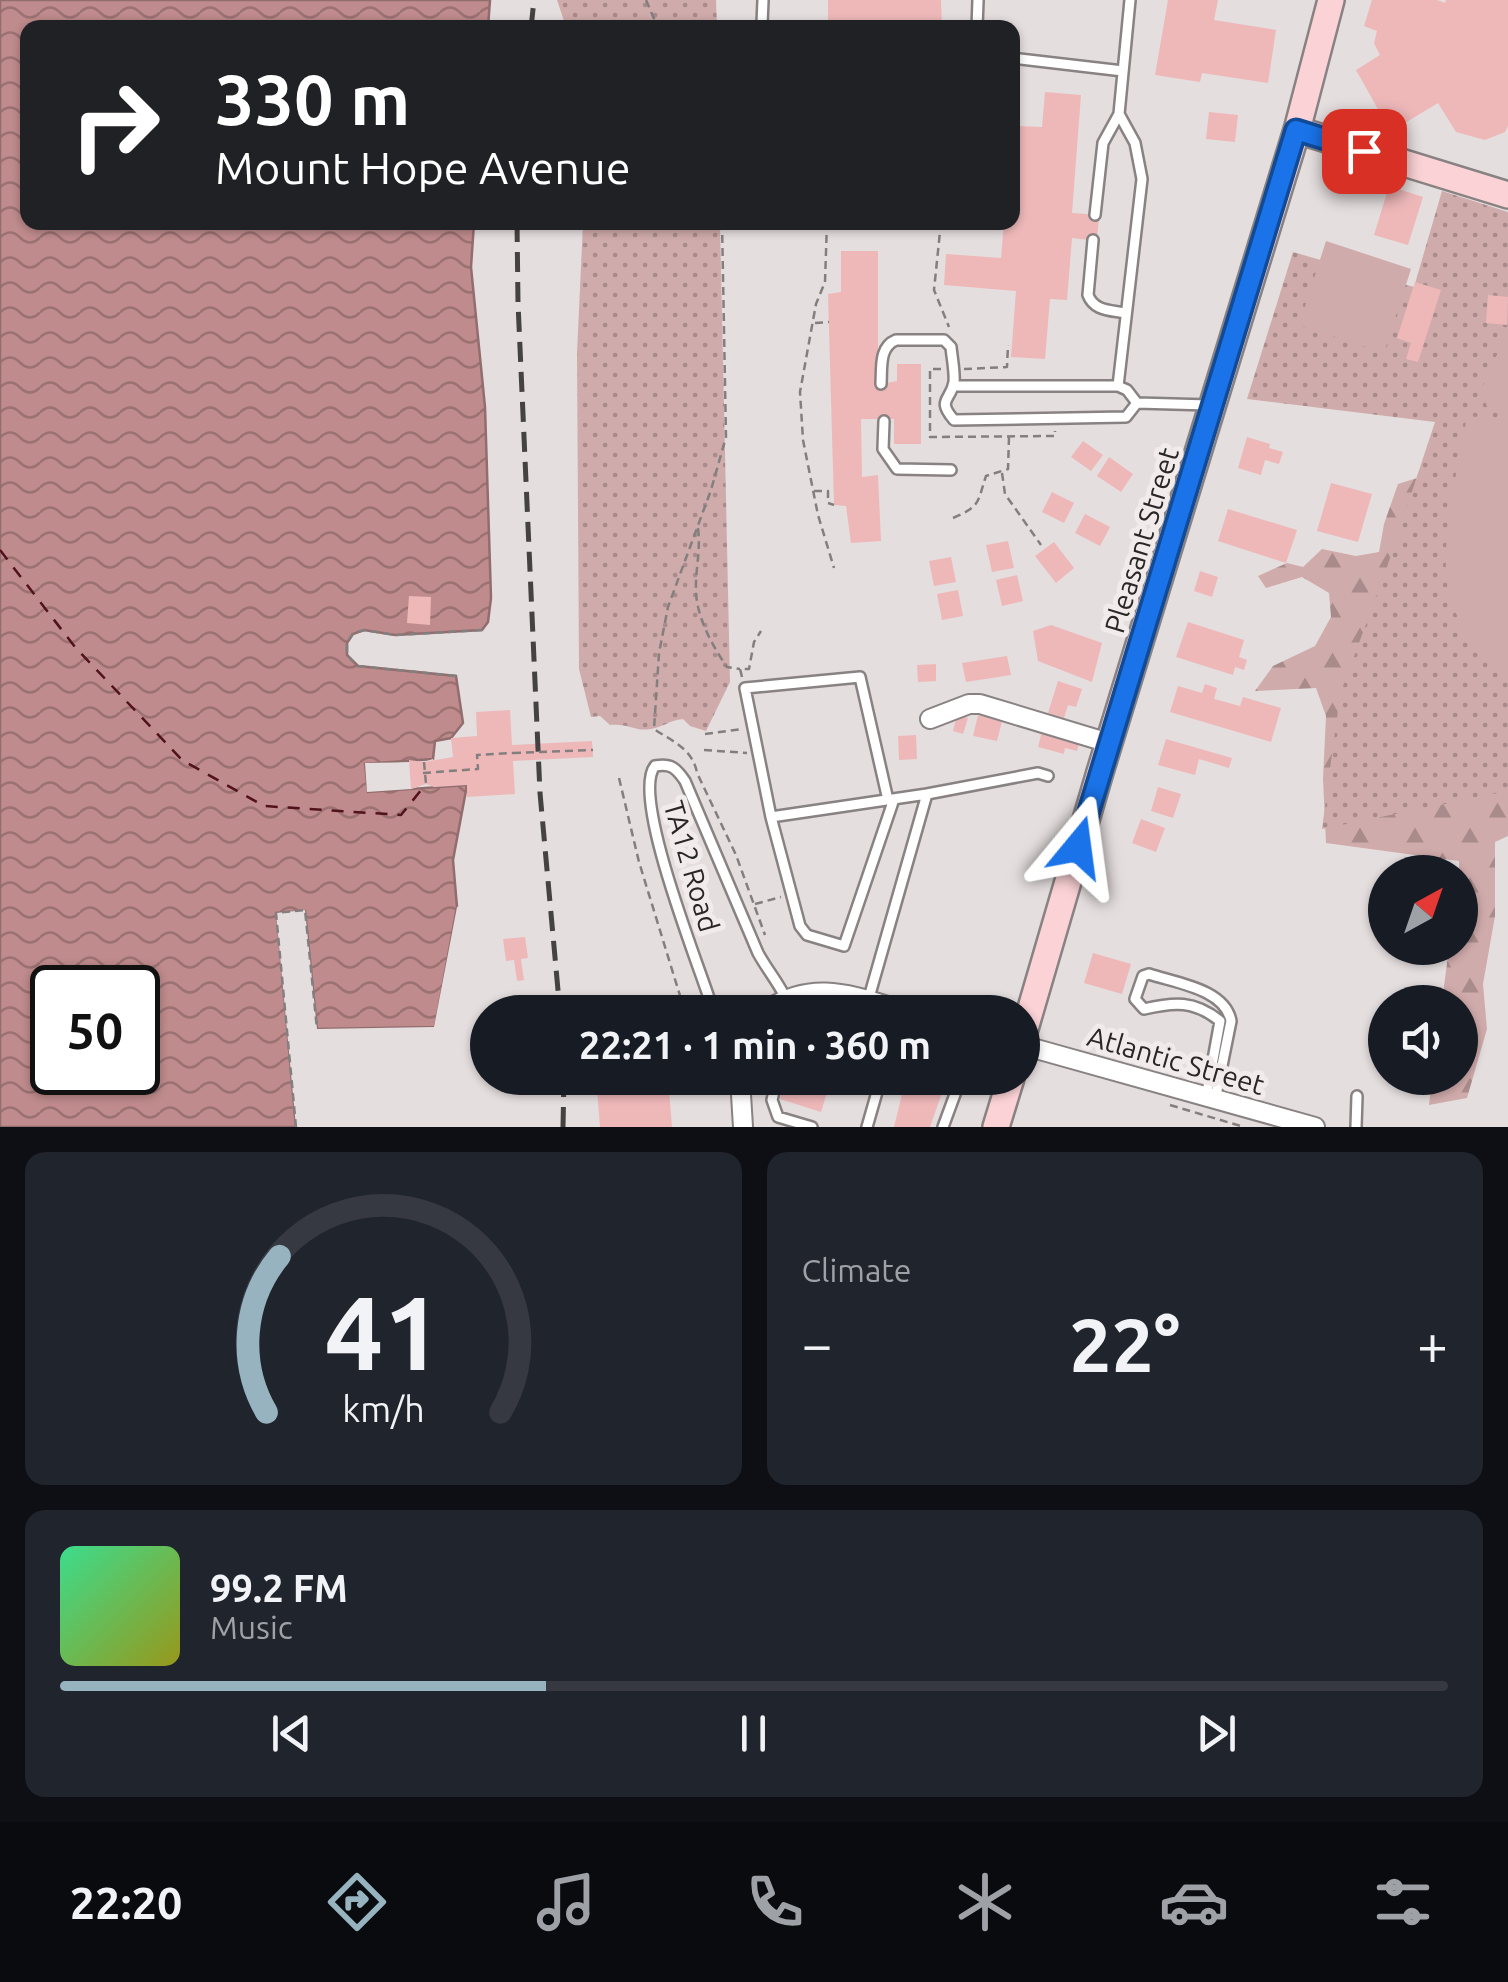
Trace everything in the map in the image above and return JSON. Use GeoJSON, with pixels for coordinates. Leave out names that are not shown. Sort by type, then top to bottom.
{"type":"FeatureCollection","features":[{"type":"Feature","properties":{"kind":"main road","name":"Pleasant Street"},"geometry":{"type":"LineString","coordinates":[[1036,995],[1296,130],[1331,0]]}},
{"type":"Feature","properties":{"kind":"main road"},"geometry":{"type":"LineString","coordinates":[[1296,130],[1508,195]]}},
{"type":"Feature","properties":{"kind":"main road"},"geometry":{"type":"LineString","coordinates":[[996,1127],[1006,1095]]}},
{"type":"Feature","properties":{"kind":"street"},"geometry":{"type":"LineString","coordinates":[[930,718],[980,704],[1109,743]]}},
{"type":"Feature","properties":{"kind":"street"},"geometry":{"type":"LineString","coordinates":[[811,995],[820,991],[839,995]]}},
{"type":"Feature","properties":{"kind":"street","name":"Atlantic Street"},"geometry":{"type":"LineString","coordinates":[[1040,1047],[1315,1127]]}},
{"type":"Feature","properties":{"kind":"street"},"geometry":{"type":"LineString","coordinates":[[741,1095],[743,1127]]}},
{"type":"Feature","properties":{"kind":"lane"},"geometry":{"type":"LineString","coordinates":[[1095,215],[1103,143],[1119,114],[1130,0]]}},
{"type":"Feature","properties":{"kind":"lane"},"geometry":{"type":"LineString","coordinates":[[1020,59],[1123,71]]}},
{"type":"Feature","properties":{"kind":"lane"},"geometry":{"type":"LineString","coordinates":[[1118,386],[1142,180],[1135,143],[1119,114]]}},
{"type":"Feature","properties":{"kind":"lane"},"geometry":{"type":"LineString","coordinates":[[1093,240],[1088,294],[1091,302],[1098,308],[1125,313]]}},
{"type":"Feature","properties":{"kind":"lane"},"geometry":{"type":"LineString","coordinates":[[882,384],[884,349],[889,343],[944,340],[948,343],[954,386],[944,400],[945,409],[954,420],[1126,417],[1137,404]]}},
{"type":"Feature","properties":{"kind":"lane"},"geometry":{"type":"LineString","coordinates":[[954,386],[1118,386],[1127,390],[1137,404]]}},
{"type":"Feature","properties":{"kind":"lane"},"geometry":{"type":"LineString","coordinates":[[1137,404],[1214,406]]}},
{"type":"Feature","properties":{"kind":"lane"},"geometry":{"type":"LineString","coordinates":[[884,421],[883,449],[898,469],[951,470]]}},
{"type":"Feature","properties":{"kind":"lane"},"geometry":{"type":"LineString","coordinates":[[860,676],[891,799],[844,946],[807,935],[800,926],[771,817],[753,728],[746,688],[860,676]]}},
{"type":"Feature","properties":{"kind":"lane","name":"TA12 Road"},"geometry":{"type":"LineString","coordinates":[[708,995],[658,846],[647,790],[648,776],[655,766],[677,768],[685,780],[758,953],[783,995]]}},
{"type":"Feature","properties":{"kind":"lane"},"geometry":{"type":"LineString","coordinates":[[771,817],[1038,773],[1048,776]]}},
{"type":"Feature","properties":{"kind":"lane"},"geometry":{"type":"LineString","coordinates":[[870,995],[927,794]]}},
{"type":"Feature","properties":{"kind":"lane"},"geometry":{"type":"LineString","coordinates":[[1149,974],[1218,998],[1230,1013],[1232,1021],[1210,1099],[1220,1021],[1183,1004],[1170,1002],[1144,1009],[1134,999],[1143,976],[1149,974]]}},
{"type":"Feature","properties":{"kind":"lane"},"geometry":{"type":"LineString","coordinates":[[773,1095],[773,1110],[778,1117],[812,1127]]}},
{"type":"Feature","properties":{"kind":"lane"},"geometry":{"type":"LineString","coordinates":[[867,1127],[876,1095]]}},
{"type":"Feature","properties":{"kind":"lane"},"geometry":{"type":"LineString","coordinates":[[943,1127],[955,1095]]}},
{"type":"Feature","properties":{"kind":"lane"},"geometry":{"type":"LineString","coordinates":[[1356,1127],[1357,1096]]}},
{"type":"Feature","properties":{"kind":"path"},"geometry":{"type":"LineString","coordinates":[[722,230],[726,437],[668,607],[659,653],[654,729],[695,760],[767,941]]}},
{"type":"Feature","properties":{"kind":"path"},"geometry":{"type":"LineString","coordinates":[[827,230],[825,282],[800,392],[803,440],[834,568]]}},
{"type":"Feature","properties":{"kind":"path"},"geometry":{"type":"LineString","coordinates":[[940,230],[934,290],[949,320],[948,343]]}},
{"type":"Feature","properties":{"kind":"path"},"geometry":{"type":"LineString","coordinates":[[813,323],[829,322]]}},
{"type":"Feature","properties":{"kind":"path"},"geometry":{"type":"LineString","coordinates":[[1008,346],[1007,367],[930,369],[930,437],[1054,436],[1056,426]]}},
{"type":"Feature","properties":{"kind":"path"},"geometry":{"type":"LineString","coordinates":[[953,518],[979,502],[986,476],[1008,468],[1008,436]]}},
{"type":"Feature","properties":{"kind":"path"},"geometry":{"type":"LineString","coordinates":[[1002,472],[1005,494],[1041,545]]}},
{"type":"Feature","properties":{"kind":"path"},"geometry":{"type":"LineString","coordinates":[[814,491],[828,491],[828,503],[834,505]]}},
{"type":"Feature","properties":{"kind":"path"},"geometry":{"type":"LineString","coordinates":[[698,526],[698,609],[713,646],[727,667],[740,669]]}},
{"type":"Feature","properties":{"kind":"path"},"geometry":{"type":"LineString","coordinates":[[417,624],[417,634]]}},
{"type":"Feature","properties":{"kind":"path"},"geometry":{"type":"LineString","coordinates":[[456,676],[358,666],[347,655],[347,643],[353,634],[364,630],[417,634],[482,630]]}},
{"type":"Feature","properties":{"kind":"path"},"geometry":{"type":"LineString","coordinates":[[749,669],[754,642],[762,631]]}},
{"type":"Feature","properties":{"kind":"path"},"geometry":{"type":"LineString","coordinates":[[706,734],[753,728]]}},
{"type":"Feature","properties":{"kind":"path"},"geometry":{"type":"LineString","coordinates":[[423,773],[478,769],[476,755],[593,750]]}},
{"type":"Feature","properties":{"kind":"path"},"geometry":{"type":"LineString","coordinates":[[704,750],[758,754]]}},
{"type":"Feature","properties":{"kind":"path"},"geometry":{"type":"LineString","coordinates":[[424,762],[426,784]]}},
{"type":"Feature","properties":{"kind":"path"},"geometry":{"type":"LineString","coordinates":[[619,778],[639,862],[680,995]]}},
{"type":"Feature","properties":{"kind":"path"},"geometry":{"type":"LineString","coordinates":[[754,904],[791,894]]}},
{"type":"Feature","properties":{"kind":"path"},"geometry":{"type":"LineString","coordinates":[[296,1127],[276,912],[304,910],[316,1029]]}},
{"type":"Feature","properties":{"kind":"green space"},"geometry":{"type":"Polygon","coordinates":[[[557,0],[716,0],[717,20],[564,20],[557,0]]]}},
{"type":"Feature","properties":{"kind":"green space"},"geometry":{"type":"Polygon","coordinates":[[[1442,191],[1508,212],[1508,791],[1322,829],[1340,694],[1435,422],[1247,399],[1293,252],[1414,287],[1442,191]]]}},
{"type":"Feature","properties":{"kind":"green space"},"geometry":{"type":"Polygon","coordinates":[[[583,230],[720,230],[730,682],[706,731],[683,719],[646,730],[610,725],[600,716],[591,717],[579,669],[577,353],[583,230]]]}},
{"type":"Feature","properties":{"kind":"green space"},"geometry":{"type":"Polygon","coordinates":[[[1326,241],[1411,269],[1384,353],[1299,325],[1326,241]]]}},
{"type":"Feature","properties":{"kind":"green space"},"geometry":{"type":"Polygon","coordinates":[[[1508,330],[1508,416],[1488,409],[1481,390],[1508,330]]]}},
{"type":"Feature","properties":{"kind":"green space"},"geometry":{"type":"Polygon","coordinates":[[[1467,416],[1508,420],[1508,681],[1465,632],[1448,585],[1447,531],[1467,416]]]}},
{"type":"Feature","properties":{"kind":"green space"},"geometry":{"type":"Polygon","coordinates":[[[1417,478],[1508,740],[1508,836],[1495,842],[1495,916],[1483,984],[1487,1029],[1478,1060],[1478,985],[1444,985],[1447,965],[1478,965],[1478,855],[1415,855],[1326,843],[1326,716],[1316,688],[1255,691],[1273,666],[1315,646],[1331,617],[1329,593],[1302,577],[1266,588],[1258,576],[1287,563],[1303,567],[1322,549],[1356,556],[1379,552],[1398,484],[1417,478]]]}},
{"type":"Feature","properties":{"kind":"green space"},"geometry":{"type":"Polygon","coordinates":[[[1430,1095],[1468,1095],[1467,1098],[1429,1105],[1430,1095]]]}},
{"type":"Feature","properties":{"kind":"water"},"geometry":{"type":"Polygon","coordinates":[[[0,0],[490,0],[489,20],[20,20],[20,230],[474,230],[471,267],[485,407],[491,598],[488,622],[482,630],[395,635],[364,630],[353,634],[347,643],[347,655],[358,666],[456,676],[463,723],[451,738],[435,741],[433,759],[365,764],[368,792],[467,785],[453,860],[457,907],[435,1027],[317,1029],[305,911],[277,913],[296,1127],[0,1127],[0,0]]]}},
{"type":"Feature","properties":{"kind":"pier"},"geometry":{"type":"Polygon","coordinates":[[[433,759],[434,764],[371,768],[372,787],[435,783],[435,787],[426,784],[367,792],[365,763],[433,759]]]}},
{"type":"Feature","properties":{"kind":"pier"},"geometry":{"type":"Polygon","coordinates":[[[462,905],[440,1028],[435,1032],[313,1033],[300,916],[282,917],[301,1127],[296,1127],[276,913],[305,910],[317,1029],[434,1027],[457,907],[462,905]]]}},
{"type":"Feature","properties":{"kind":"building"},"geometry":{"type":"Polygon","coordinates":[[[828,0],[941,0],[942,20],[828,20],[828,0]]]}},
{"type":"Feature","properties":{"kind":"building"},"geometry":{"type":"Polygon","coordinates":[[[1168,0],[1218,0],[1214,20],[1276,30],[1268,83],[1202,73],[1200,82],[1155,75],[1168,0]]]}},
{"type":"Feature","properties":{"kind":"building"},"geometry":{"type":"Polygon","coordinates":[[[1372,0],[1508,0],[1505,132],[1485,140],[1456,132],[1438,103],[1400,126],[1388,127],[1356,70],[1380,55],[1374,43],[1377,31],[1364,26],[1372,0]]]}},
{"type":"Feature","properties":{"kind":"building"},"geometry":{"type":"Polygon","coordinates":[[[1045,92],[1081,95],[1072,213],[1099,215],[1097,241],[1072,238],[1067,300],[1050,299],[1045,359],[1011,357],[1016,291],[944,285],[946,254],[1001,258],[1003,230],[1020,230],[1020,126],[1042,127],[1045,92]]]}},
{"type":"Feature","properties":{"kind":"building"},"geometry":{"type":"Polygon","coordinates":[[[1209,112],[1238,115],[1235,142],[1206,139],[1209,112]]]}},
{"type":"Feature","properties":{"kind":"building"},"geometry":{"type":"Polygon","coordinates":[[[1389,186],[1423,197],[1408,245],[1374,235],[1389,186]]]}},
{"type":"Feature","properties":{"kind":"building"},"geometry":{"type":"Polygon","coordinates":[[[841,251],[878,251],[878,381],[897,381],[897,364],[921,364],[921,444],[894,444],[894,419],[861,419],[862,477],[878,475],[881,541],[851,543],[846,506],[834,505],[828,294],[841,292],[841,251]]]}},
{"type":"Feature","properties":{"kind":"building"},"geometry":{"type":"Polygon","coordinates":[[[1415,282],[1441,290],[1418,362],[1406,359],[1411,343],[1397,338],[1415,282]]]}},
{"type":"Feature","properties":{"kind":"building"},"geometry":{"type":"Polygon","coordinates":[[[1488,295],[1508,297],[1507,325],[1486,323],[1488,295]]]}},
{"type":"Feature","properties":{"kind":"building"},"geometry":{"type":"Polygon","coordinates":[[[1247,437],[1283,452],[1279,464],[1265,460],[1261,475],[1238,468],[1247,437]]]}},
{"type":"Feature","properties":{"kind":"building"},"geometry":{"type":"Polygon","coordinates":[[[1083,441],[1103,455],[1091,471],[1071,457],[1083,441]]]}},
{"type":"Feature","properties":{"kind":"building"},"geometry":{"type":"Polygon","coordinates":[[[1109,457],[1133,474],[1121,492],[1097,476],[1109,457]]]}},
{"type":"Feature","properties":{"kind":"building"},"geometry":{"type":"Polygon","coordinates":[[[1331,483],[1372,494],[1358,542],[1317,531],[1331,483]]]}},
{"type":"Feature","properties":{"kind":"building"},"geometry":{"type":"Polygon","coordinates":[[[1052,492],[1074,503],[1064,523],[1042,512],[1052,492]]]}},
{"type":"Feature","properties":{"kind":"building"},"geometry":{"type":"Polygon","coordinates":[[[1228,509],[1297,530],[1286,563],[1218,541],[1228,509]]]}},
{"type":"Feature","properties":{"kind":"building"},"geometry":{"type":"Polygon","coordinates":[[[1085,514],[1110,527],[1100,546],[1075,533],[1085,514]]]}},
{"type":"Feature","properties":{"kind":"building"},"geometry":{"type":"Polygon","coordinates":[[[1008,541],[1014,568],[992,572],[986,545],[1008,541]]]}},
{"type":"Feature","properties":{"kind":"building"},"geometry":{"type":"Polygon","coordinates":[[[1054,542],[1074,568],[1056,583],[1035,556],[1054,542]]]}},
{"type":"Feature","properties":{"kind":"building"},"geometry":{"type":"Polygon","coordinates":[[[951,557],[956,582],[934,586],[929,561],[951,557]]]}},
{"type":"Feature","properties":{"kind":"building"},"geometry":{"type":"Polygon","coordinates":[[[1200,571],[1218,577],[1212,597],[1194,591],[1200,571]]]}},
{"type":"Feature","properties":{"kind":"building"},"geometry":{"type":"Polygon","coordinates":[[[1017,575],[1023,601],[1002,606],[996,580],[1017,575]]]}},
{"type":"Feature","properties":{"kind":"building"},"geometry":{"type":"Polygon","coordinates":[[[958,590],[963,616],[942,620],[937,594],[958,590]]]}},
{"type":"Feature","properties":{"kind":"building"},"geometry":{"type":"Polygon","coordinates":[[[409,596],[431,597],[430,625],[407,623],[409,596]]]}},
{"type":"Feature","properties":{"kind":"building"},"geometry":{"type":"Polygon","coordinates":[[[1188,622],[1244,640],[1239,657],[1247,660],[1244,670],[1235,667],[1233,675],[1176,657],[1188,622]]]}},
{"type":"Feature","properties":{"kind":"building"},"geometry":{"type":"Polygon","coordinates":[[[1051,625],[1102,643],[1092,682],[1038,661],[1033,631],[1051,625]]]}},
{"type":"Feature","properties":{"kind":"building"},"geometry":{"type":"Polygon","coordinates":[[[1007,656],[1011,675],[966,682],[962,663],[1007,656]]]}},
{"type":"Feature","properties":{"kind":"building"},"geometry":{"type":"Polygon","coordinates":[[[936,664],[936,681],[918,682],[917,665],[936,664]]]}},
{"type":"Feature","properties":{"kind":"building"},"geometry":{"type":"Polygon","coordinates":[[[1058,681],[1082,689],[1076,707],[1068,705],[1064,718],[1048,713],[1058,681]]]}},
{"type":"Feature","properties":{"kind":"building"},"geometry":{"type":"Polygon","coordinates":[[[1205,684],[1217,688],[1214,699],[1240,706],[1243,697],[1281,708],[1271,742],[1170,712],[1178,686],[1202,693],[1205,684]]]}},
{"type":"Feature","properties":{"kind":"building"},"geometry":{"type":"Polygon","coordinates":[[[510,710],[512,745],[592,741],[593,757],[513,761],[515,794],[467,797],[467,785],[426,784],[411,789],[409,760],[424,762],[453,757],[451,738],[477,736],[476,712],[510,710]]]}},
{"type":"Feature","properties":{"kind":"building"},"geometry":{"type":"Polygon","coordinates":[[[957,715],[968,718],[963,734],[953,731],[957,715]]]}},
{"type":"Feature","properties":{"kind":"building"},"geometry":{"type":"Polygon","coordinates":[[[978,715],[1002,721],[997,741],[973,736],[978,715]]]}},
{"type":"Feature","properties":{"kind":"building"},"geometry":{"type":"Polygon","coordinates":[[[1043,727],[1080,741],[1077,751],[1065,748],[1064,754],[1038,747],[1043,727]]]}},
{"type":"Feature","properties":{"kind":"building"},"geometry":{"type":"Polygon","coordinates":[[[916,735],[917,759],[899,760],[898,736],[916,735]]]}},
{"type":"Feature","properties":{"kind":"building"},"geometry":{"type":"Polygon","coordinates":[[[1166,739],[1232,758],[1229,768],[1199,759],[1195,775],[1158,765],[1166,739]]]}},
{"type":"Feature","properties":{"kind":"building"},"geometry":{"type":"Polygon","coordinates":[[[1158,787],[1181,794],[1173,818],[1151,811],[1158,787]]]}},
{"type":"Feature","properties":{"kind":"building"},"geometry":{"type":"Polygon","coordinates":[[[1141,819],[1165,828],[1156,852],[1132,843],[1141,819]]]}},
{"type":"Feature","properties":{"kind":"building"},"geometry":{"type":"Polygon","coordinates":[[[525,937],[528,958],[521,959],[524,980],[517,981],[514,960],[506,961],[503,939],[525,937]]]}},
{"type":"Feature","properties":{"kind":"building"},"geometry":{"type":"Polygon","coordinates":[[[1093,953],[1131,964],[1122,994],[1084,983],[1093,953]]]}},
{"type":"Feature","properties":{"kind":"building"},"geometry":{"type":"Polygon","coordinates":[[[597,1095],[669,1095],[672,1127],[600,1127],[597,1095]]]}},
{"type":"Feature","properties":{"kind":"building"},"geometry":{"type":"Polygon","coordinates":[[[781,1095],[826,1095],[821,1112],[780,1099],[781,1095]]]}},
{"type":"Feature","properties":{"kind":"building"},"geometry":{"type":"Polygon","coordinates":[[[902,1095],[941,1095],[930,1127],[894,1127],[902,1095]]]}},
{"type":"Feature","properties":{"kind":"ferry route"},"geometry":{"type":"LineString","coordinates":[[0,550],[75,647],[182,760],[264,806],[401,815],[426,784]]}},
{"type":"Feature","properties":{"kind":"railway"},"geometry":{"type":"LineString","coordinates":[[532,20],[534,0]]}},
{"type":"Feature","properties":{"kind":"railway"},"geometry":{"type":"LineString","coordinates":[[517,230],[540,793],[558,995]]}},
{"type":"Feature","properties":{"kind":"railway"},"geometry":{"type":"LineString","coordinates":[[563,1127],[564,1095]]}},
{"type":"Feature","properties":{"kind":"route"},"geometry":{"type":"LineString","coordinates":[[1078,847],[1296,130],[1364,151]]}}]}
